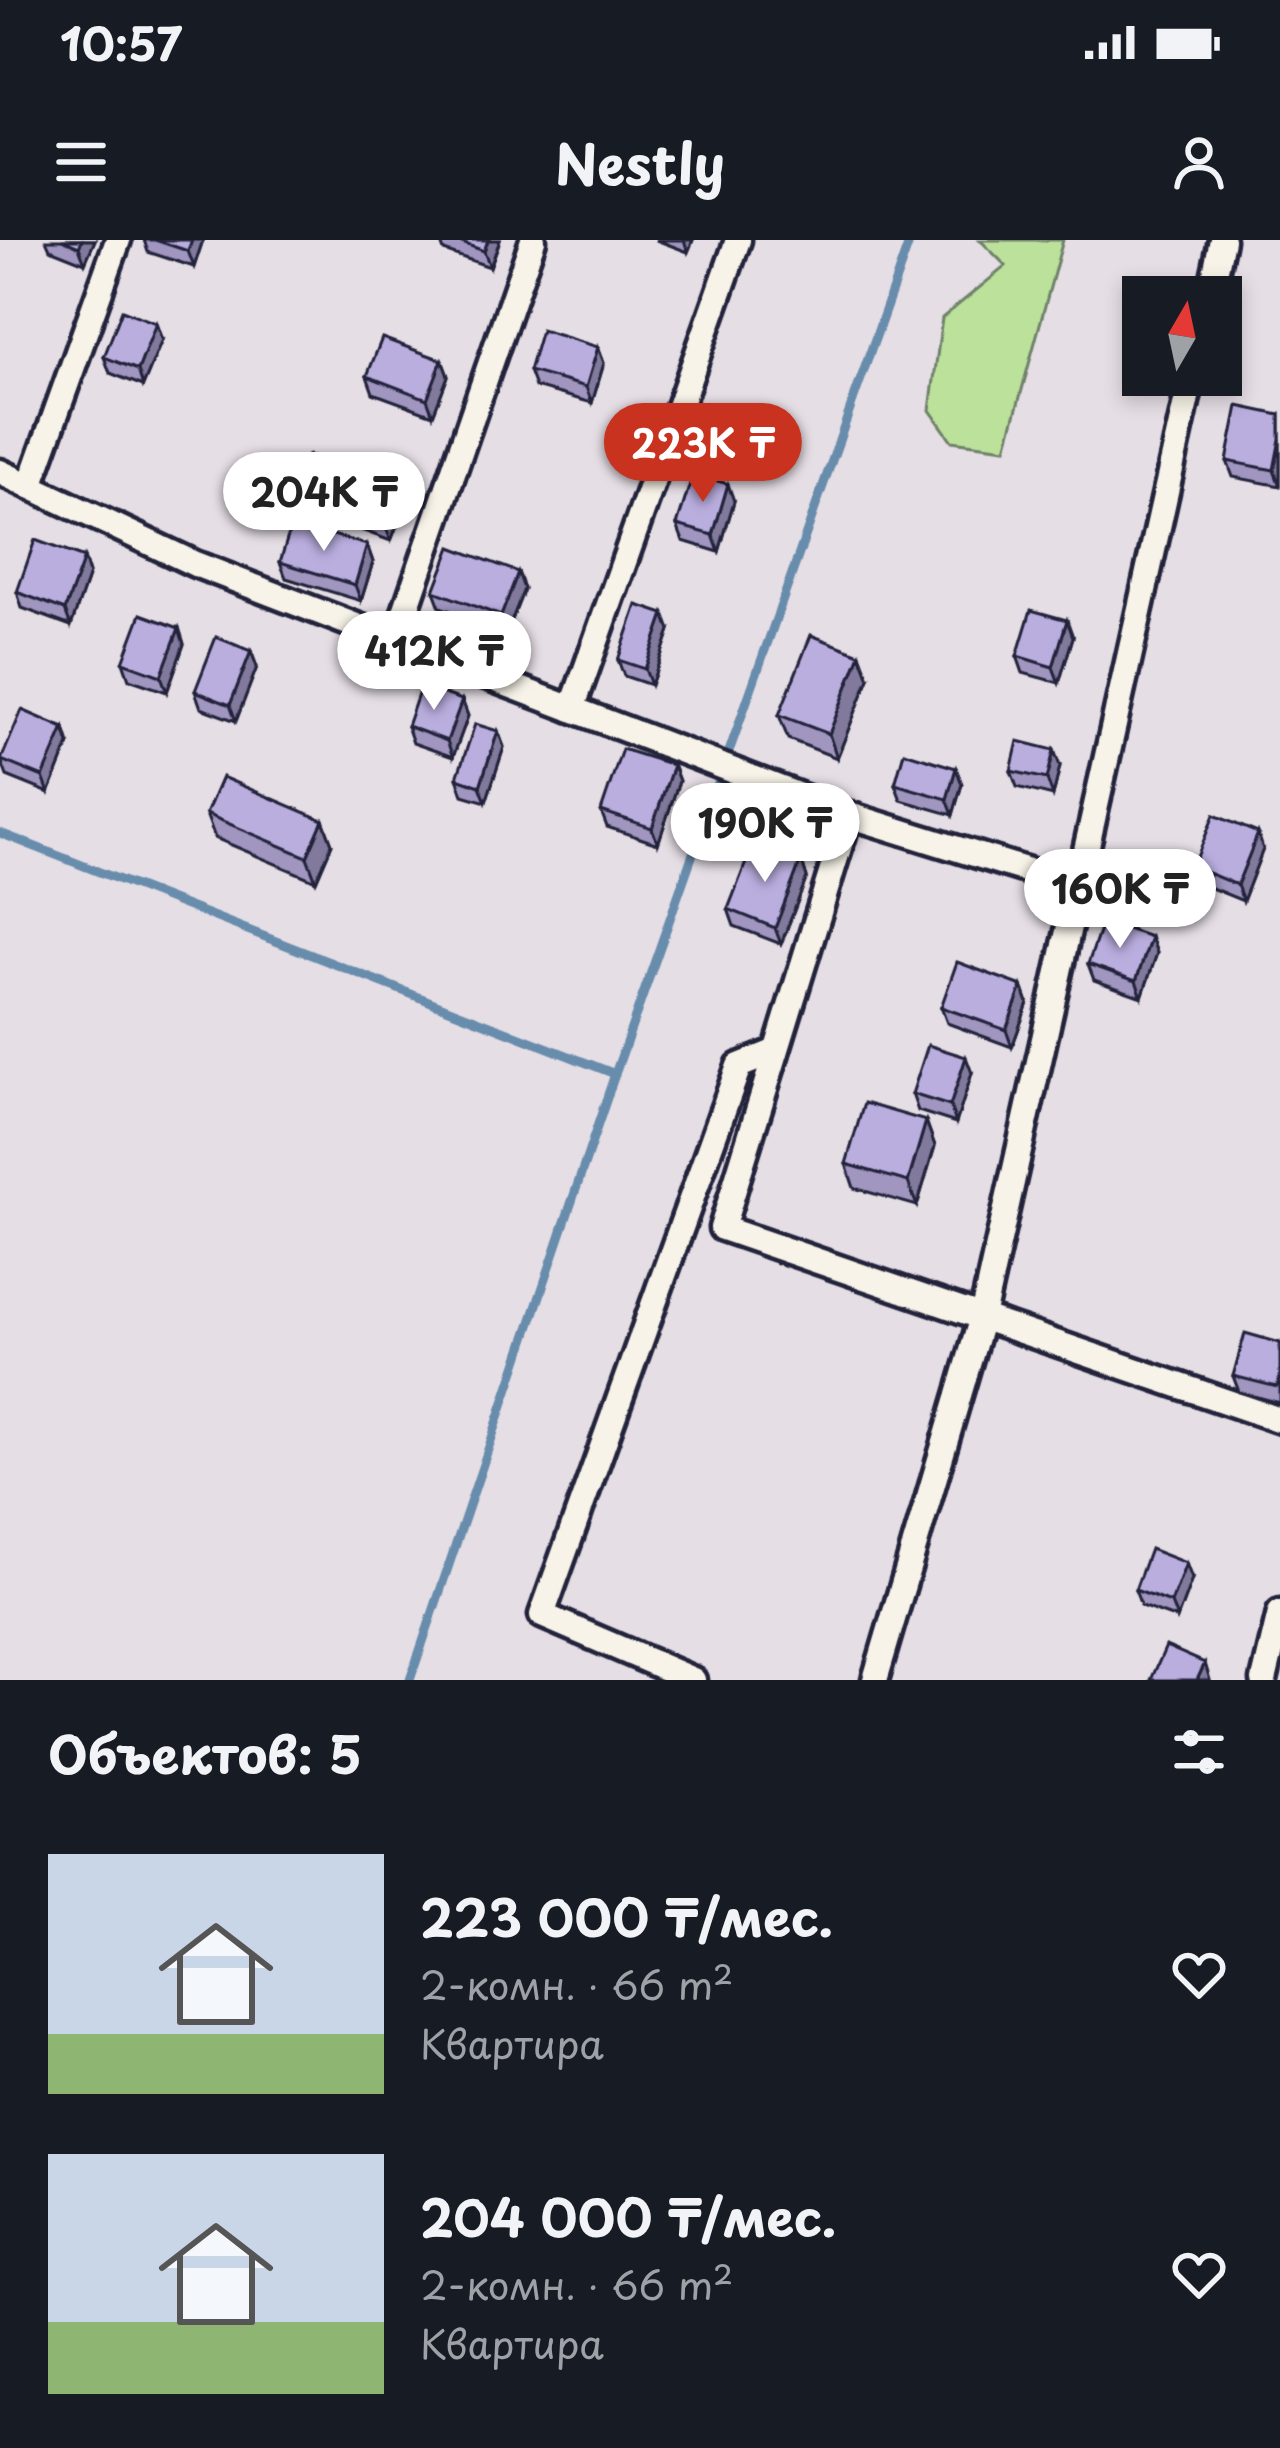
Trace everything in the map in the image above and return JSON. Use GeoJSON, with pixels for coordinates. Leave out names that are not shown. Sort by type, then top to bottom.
{"type":"FeatureCollection","features":[{"type":"Feature","properties":{"kind":"street"},"geometry":{"type":"LineString","coordinates":[[30,486],[118,240]]}},
{"type":"Feature","properties":{"kind":"street"},"geometry":{"type":"LineString","coordinates":[[395,641],[533,240]]}},
{"type":"Feature","properties":{"kind":"street"},"geometry":{"type":"LineString","coordinates":[[572,709],[738,240]]}},
{"type":"Feature","properties":{"kind":"street"},"geometry":{"type":"LineString","coordinates":[[1214,276],[1222,240]]}},
{"type":"Feature","properties":{"kind":"street"},"geometry":{"type":"LineString","coordinates":[[875,1680],[982,1317],[1187,396]]}},
{"type":"Feature","properties":{"kind":"street"},"geometry":{"type":"LineString","coordinates":[[0,472],[195,564],[395,641],[849,815],[1080,887]]}},
{"type":"Feature","properties":{"kind":"street"},"geometry":{"type":"LineString","coordinates":[[849,815],[722,1228],[1280,1420]]}},
{"type":"Feature","properties":{"kind":"street"},"geometry":{"type":"LineString","coordinates":[[694,1680],[542,1615],[739,1066],[776,1051]]}},
{"type":"Feature","properties":{"kind":"street"},"geometry":{"type":"LineString","coordinates":[[1264,1680],[1280,1613]]}},
{"type":"Feature","properties":{"kind":"green space"},"geometry":{"type":"Polygon","coordinates":[[[980,240],[1063,240],[1006,448],[952,441],[930,410],[942,318],[1006,266],[980,240]]]}},
{"type":"Feature","properties":{"kind":"building"},"geometry":{"type":"Polygon","coordinates":[[[155,240],[192,240],[188,251],[155,240]]]}},
{"type":"Feature","properties":{"kind":"building"},"geometry":{"type":"Polygon","coordinates":[[[454,240],[488,240],[484,251],[454,240]]]}},
{"type":"Feature","properties":{"kind":"building"},"geometry":{"type":"Polygon","coordinates":[[[122,310],[156,323],[138,370],[104,357],[122,310]]]}},
{"type":"Feature","properties":{"kind":"building"},"geometry":{"type":"Polygon","coordinates":[[[541,330],[598,347],[586,387],[529,371],[541,330]]]}},
{"type":"Feature","properties":{"kind":"building"},"geometry":{"type":"Polygon","coordinates":[[[382,338],[442,360],[427,399],[367,376],[382,338]]]}},
{"type":"Feature","properties":{"kind":"building"},"geometry":{"type":"Polygon","coordinates":[[[1238,406],[1280,415],[1274,470],[1227,461],[1238,406]]]}},
{"type":"Feature","properties":{"kind":"building"},"geometry":{"type":"Polygon","coordinates":[[[308,455],[399,487],[385,525],[295,492],[308,455]]]}},
{"type":"Feature","properties":{"kind":"building"},"geometry":{"type":"Polygon","coordinates":[[[693,474],[728,484],[713,535],[677,525],[693,474]]]}},
{"type":"Feature","properties":{"kind":"building"},"geometry":{"type":"Polygon","coordinates":[[[292,523],[367,545],[355,585],[280,562],[292,523]]]}},
{"type":"Feature","properties":{"kind":"building"},"geometry":{"type":"Polygon","coordinates":[[[35,540],[84,558],[65,610],[17,592],[35,540]]]}},
{"type":"Feature","properties":{"kind":"building"},"geometry":{"type":"Polygon","coordinates":[[[451,547],[518,572],[501,616],[434,591],[451,547]]]}},
{"type":"Feature","properties":{"kind":"building"},"geometry":{"type":"Polygon","coordinates":[[[637,605],[664,614],[645,669],[618,660],[637,605]]]}},
{"type":"Feature","properties":{"kind":"building"},"geometry":{"type":"Polygon","coordinates":[[[1031,610],[1067,620],[1053,667],[1017,656],[1031,610]]]}},
{"type":"Feature","properties":{"kind":"building"},"geometry":{"type":"Polygon","coordinates":[[[141,614],[179,628],[161,676],[123,662],[141,614]]]}},
{"type":"Feature","properties":{"kind":"building"},"geometry":{"type":"Polygon","coordinates":[[[811,635],[860,654],[829,734],[779,715],[811,635]]]}},
{"type":"Feature","properties":{"kind":"building"},"geometry":{"type":"Polygon","coordinates":[[[216,637],[251,651],[230,705],[195,691],[216,637]]]}},
{"type":"Feature","properties":{"kind":"building"},"geometry":{"type":"Polygon","coordinates":[[[421,686],[462,700],[447,741],[407,726],[421,686]]]}},
{"type":"Feature","properties":{"kind":"building"},"geometry":{"type":"Polygon","coordinates":[[[22,710],[64,728],[43,777],[1,760],[22,710]]]}},
{"type":"Feature","properties":{"kind":"building"},"geometry":{"type":"Polygon","coordinates":[[[475,724],[498,731],[480,786],[457,778],[475,724]]]}},
{"type":"Feature","properties":{"kind":"building"},"geometry":{"type":"Polygon","coordinates":[[[1018,741],[1054,750],[1047,779],[1011,771],[1018,741]]]}},
{"type":"Feature","properties":{"kind":"building"},"geometry":{"type":"Polygon","coordinates":[[[622,749],[673,765],[652,828],[601,811],[622,749]]]}},
{"type":"Feature","properties":{"kind":"building"},"geometry":{"type":"Polygon","coordinates":[[[904,752],[956,768],[947,799],[895,784],[904,752]]]}},
{"type":"Feature","properties":{"kind":"building"},"geometry":{"type":"Polygon","coordinates":[[[222,777],[323,820],[307,857],[206,814],[222,777]]]}},
{"type":"Feature","properties":{"kind":"building"},"geometry":{"type":"Polygon","coordinates":[[[1214,815],[1258,833],[1237,885],[1193,867],[1214,815]]]}},
{"type":"Feature","properties":{"kind":"building"},"geometry":{"type":"Polygon","coordinates":[[[754,842],[801,860],[775,928],[728,909],[754,842]]]}},
{"type":"Feature","properties":{"kind":"building"},"geometry":{"type":"Polygon","coordinates":[[[1103,921],[1151,937],[1136,981],[1088,964],[1103,921]]]}},
{"type":"Feature","properties":{"kind":"building"},"geometry":{"type":"Polygon","coordinates":[[[957,962],[1022,986],[1006,1030],[941,1007],[957,962]]]}},
{"type":"Feature","properties":{"kind":"building"},"geometry":{"type":"Polygon","coordinates":[[[928,1045],[966,1057],[950,1106],[912,1094],[928,1045]]]}},
{"type":"Feature","properties":{"kind":"building"},"geometry":{"type":"Polygon","coordinates":[[[864,1103],[926,1121],[908,1182],[846,1164],[864,1103]]]}},
{"type":"Feature","properties":{"kind":"building"},"geometry":{"type":"Polygon","coordinates":[[[1245,1333],[1280,1343],[1277,1387],[1233,1376],[1245,1333]]]}},
{"type":"Feature","properties":{"kind":"building"},"geometry":{"type":"Polygon","coordinates":[[[1150,1549],[1186,1563],[1171,1603],[1135,1590],[1150,1549]]]}},
{"type":"Feature","properties":{"kind":"building"},"geometry":{"type":"Polygon","coordinates":[[[1166,1646],[1205,1663],[1197,1680],[1151,1680],[1166,1646]]]}},
{"type":"Feature","properties":{"kind":"waterway"},"geometry":{"type":"LineString","coordinates":[[410,1680],[615,1074],[910,240]]}},
{"type":"Feature","properties":{"kind":"waterway"},"geometry":{"type":"LineString","coordinates":[[0,833],[615,1074]]}}]}
